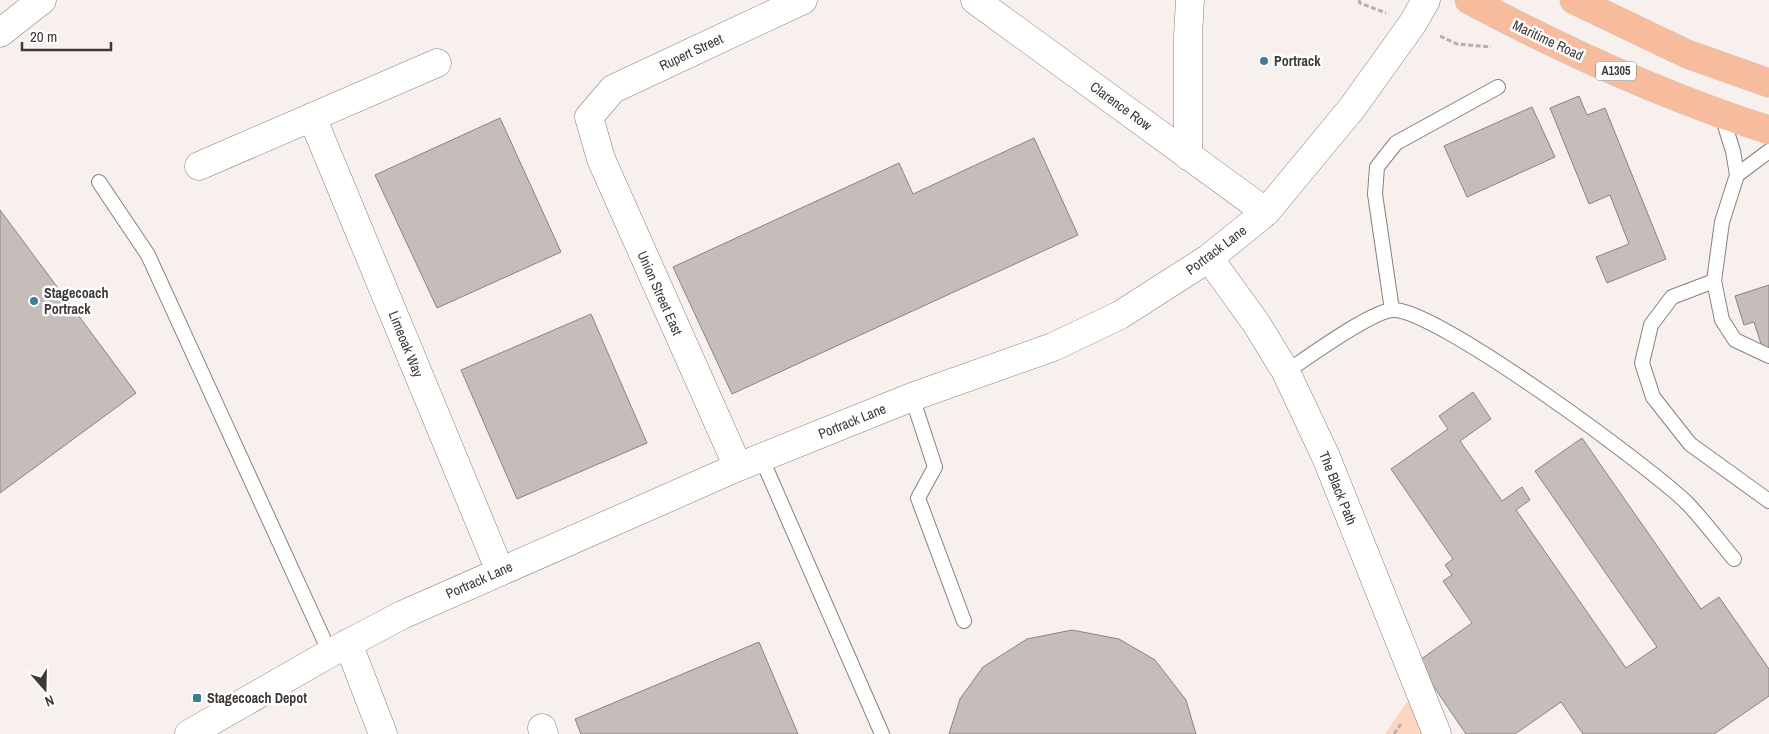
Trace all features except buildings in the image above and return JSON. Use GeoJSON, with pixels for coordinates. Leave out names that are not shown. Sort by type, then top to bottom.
{"type":"FeatureCollection","features":[{"type":"Feature","properties":{"kind":"main road","name":"Maritime Road"},"geometry":{"type":"LineString","coordinates":[[1469,0],[1545,40],[1687,101],[1769,130]]}},
{"type":"Feature","properties":{"kind":"main road"},"geometry":{"type":"LineString","coordinates":[[1574,0],[1687,54],[1769,83]]}},
{"type":"Feature","properties":{"kind":"street"},"geometry":{"type":"LineString","coordinates":[[0,33],[42,0]]}},
{"type":"Feature","properties":{"kind":"street","name":"Rupert Street"},"geometry":{"type":"LineString","coordinates":[[589,117],[613,89],[803,0]]}},
{"type":"Feature","properties":{"kind":"street","name":"Clarence Row"},"geometry":{"type":"LineString","coordinates":[[976,0],[1266,212]]}},
{"type":"Feature","properties":{"kind":"street"},"geometry":{"type":"LineString","coordinates":[[1188,156],[1188,36],[1190,0]]}},
{"type":"Feature","properties":{"kind":"street","name":"Portrack Lane"},"geometry":{"type":"LineString","coordinates":[[189,734],[339,648],[402,615],[749,462],[912,397],[1053,347],[1120,315],[1209,258],[1266,212],[1352,108],[1419,11]]}},
{"type":"Feature","properties":{"kind":"street"},"geometry":{"type":"LineString","coordinates":[[199,166],[437,63]]}},
{"type":"Feature","properties":{"kind":"street","name":"Limeoak Way"},"geometry":{"type":"LineString","coordinates":[[312,117],[500,571]]}},
{"type":"Feature","properties":{"kind":"street","name":"Union Street East"},"geometry":{"type":"LineString","coordinates":[[589,117],[601,159],[749,462]]}},
{"type":"Feature","properties":{"kind":"street","name":"The Black Path"},"geometry":{"type":"LineString","coordinates":[[1209,258],[1256,323],[1286,372],[1326,457],[1437,734]]}},
{"type":"Feature","properties":{"kind":"street"},"geometry":{"type":"LineString","coordinates":[[339,648],[383,734]]}},
{"type":"Feature","properties":{"kind":"lane"},"geometry":{"type":"LineString","coordinates":[[1392,310],[1374,194],[1377,167],[1396,143],[1498,87]]}},
{"type":"Feature","properties":{"kind":"lane"},"geometry":{"type":"LineString","coordinates":[[1721,113],[1733,151],[1737,175],[1722,222],[1714,281],[1722,320],[1735,340],[1769,356]]}},
{"type":"Feature","properties":{"kind":"lane"},"geometry":{"type":"LineString","coordinates":[[1737,175],[1769,151]]}},
{"type":"Feature","properties":{"kind":"lane"},"geometry":{"type":"LineString","coordinates":[[99,182],[148,255],[339,648]]}},
{"type":"Feature","properties":{"kind":"lane"},"geometry":{"type":"LineString","coordinates":[[1714,281],[1672,297],[1651,325],[1642,363],[1653,397],[1690,444],[1769,501]]}},
{"type":"Feature","properties":{"kind":"lane"},"geometry":{"type":"LineString","coordinates":[[1286,372],[1365,321],[1392,310],[1411,312],[1479,350],[1644,465],[1688,504],[1734,559]]}},
{"type":"Feature","properties":{"kind":"lane"},"geometry":{"type":"LineString","coordinates":[[912,397],[935,466],[918,498],[964,621]]}},
{"type":"Feature","properties":{"kind":"lane"},"geometry":{"type":"LineString","coordinates":[[749,462],[882,734]]}},
{"type":"Feature","properties":{"kind":"path"},"geometry":{"type":"LineString","coordinates":[[1359,0],[1360,3],[1419,11],[1458,44],[1487,45],[1495,48]]}},
{"type":"Feature","properties":{"kind":"path"},"geometry":{"type":"LineString","coordinates":[[1394,734],[1403,722]]}},
{"type":"Feature","properties":{"kind":"shaded area"},"geometry":{"type":"Polygon","coordinates":[[[1409,699],[1425,734],[1385,734],[1409,699]]]}},
{"type":"Feature","properties":{"kind":"place","name":"Portrack"},"geometry":{"type":"Point","coordinates":[1264,61]}},
{"type":"Feature","properties":{"kind":"place","name":"Stagecoach Portrack"},"geometry":{"type":"Point","coordinates":[34,301]}},
{"type":"Feature","properties":{"kind":"place","name":"Stagecoach Depot"},"geometry":{"type":"Point","coordinates":[197,698]}}]}
